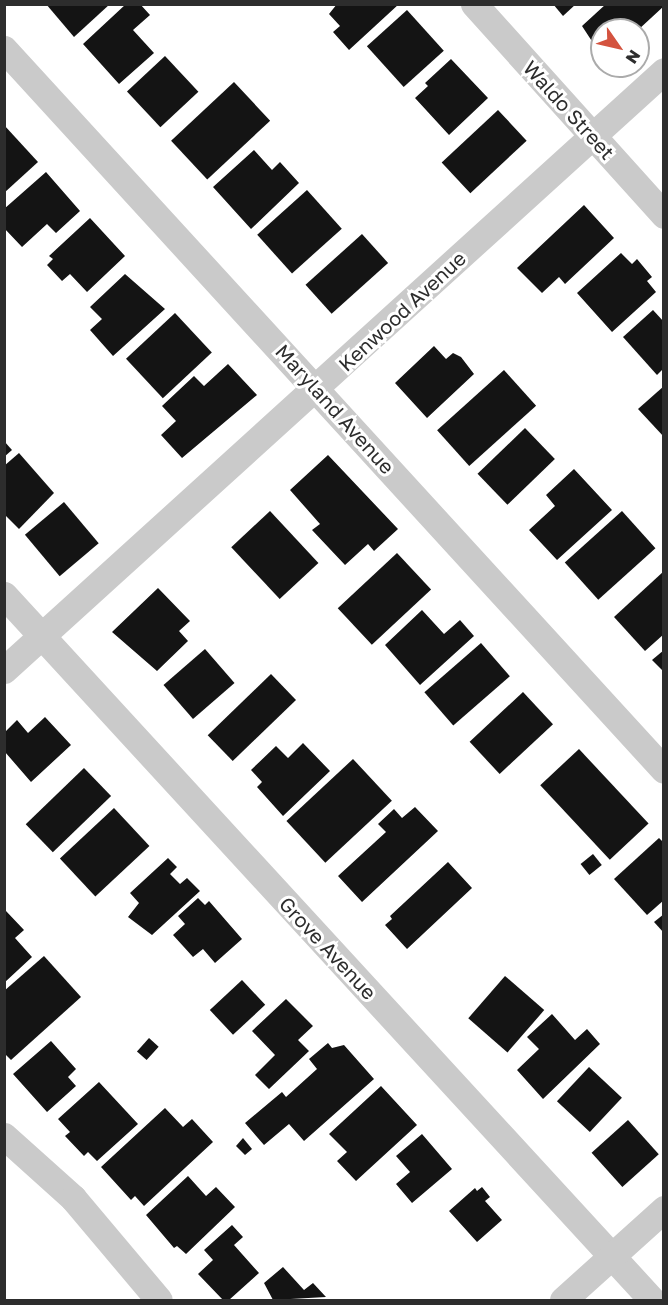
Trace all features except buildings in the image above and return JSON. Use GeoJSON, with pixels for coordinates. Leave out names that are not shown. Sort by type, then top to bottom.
{"type":"FeatureCollection","features":[{"type":"Feature","properties":{"kind":"street","name":"Waldo Street"},"geometry":{"type":"LineString","coordinates":[[474,4],[663,215]]}},
{"type":"Feature","properties":{"kind":"street","name":"Maryland Avenue"},"geometry":{"type":"LineString","coordinates":[[4,49],[663,770]]}},
{"type":"Feature","properties":{"kind":"street","name":"Kenwood Avenue"},"geometry":{"type":"LineString","coordinates":[[4,670],[317,389],[663,71]]}},
{"type":"Feature","properties":{"kind":"street","name":"Grove Avenue"},"geometry":{"type":"LineString","coordinates":[[4,595],[652,1300]]}},
{"type":"Feature","properties":{"kind":"street"},"geometry":{"type":"LineString","coordinates":[[4,1136],[73,1198],[159,1300]]}},
{"type":"Feature","properties":{"kind":"street"},"geometry":{"type":"LineString","coordinates":[[563,1300],[663,1209]]}}]}
